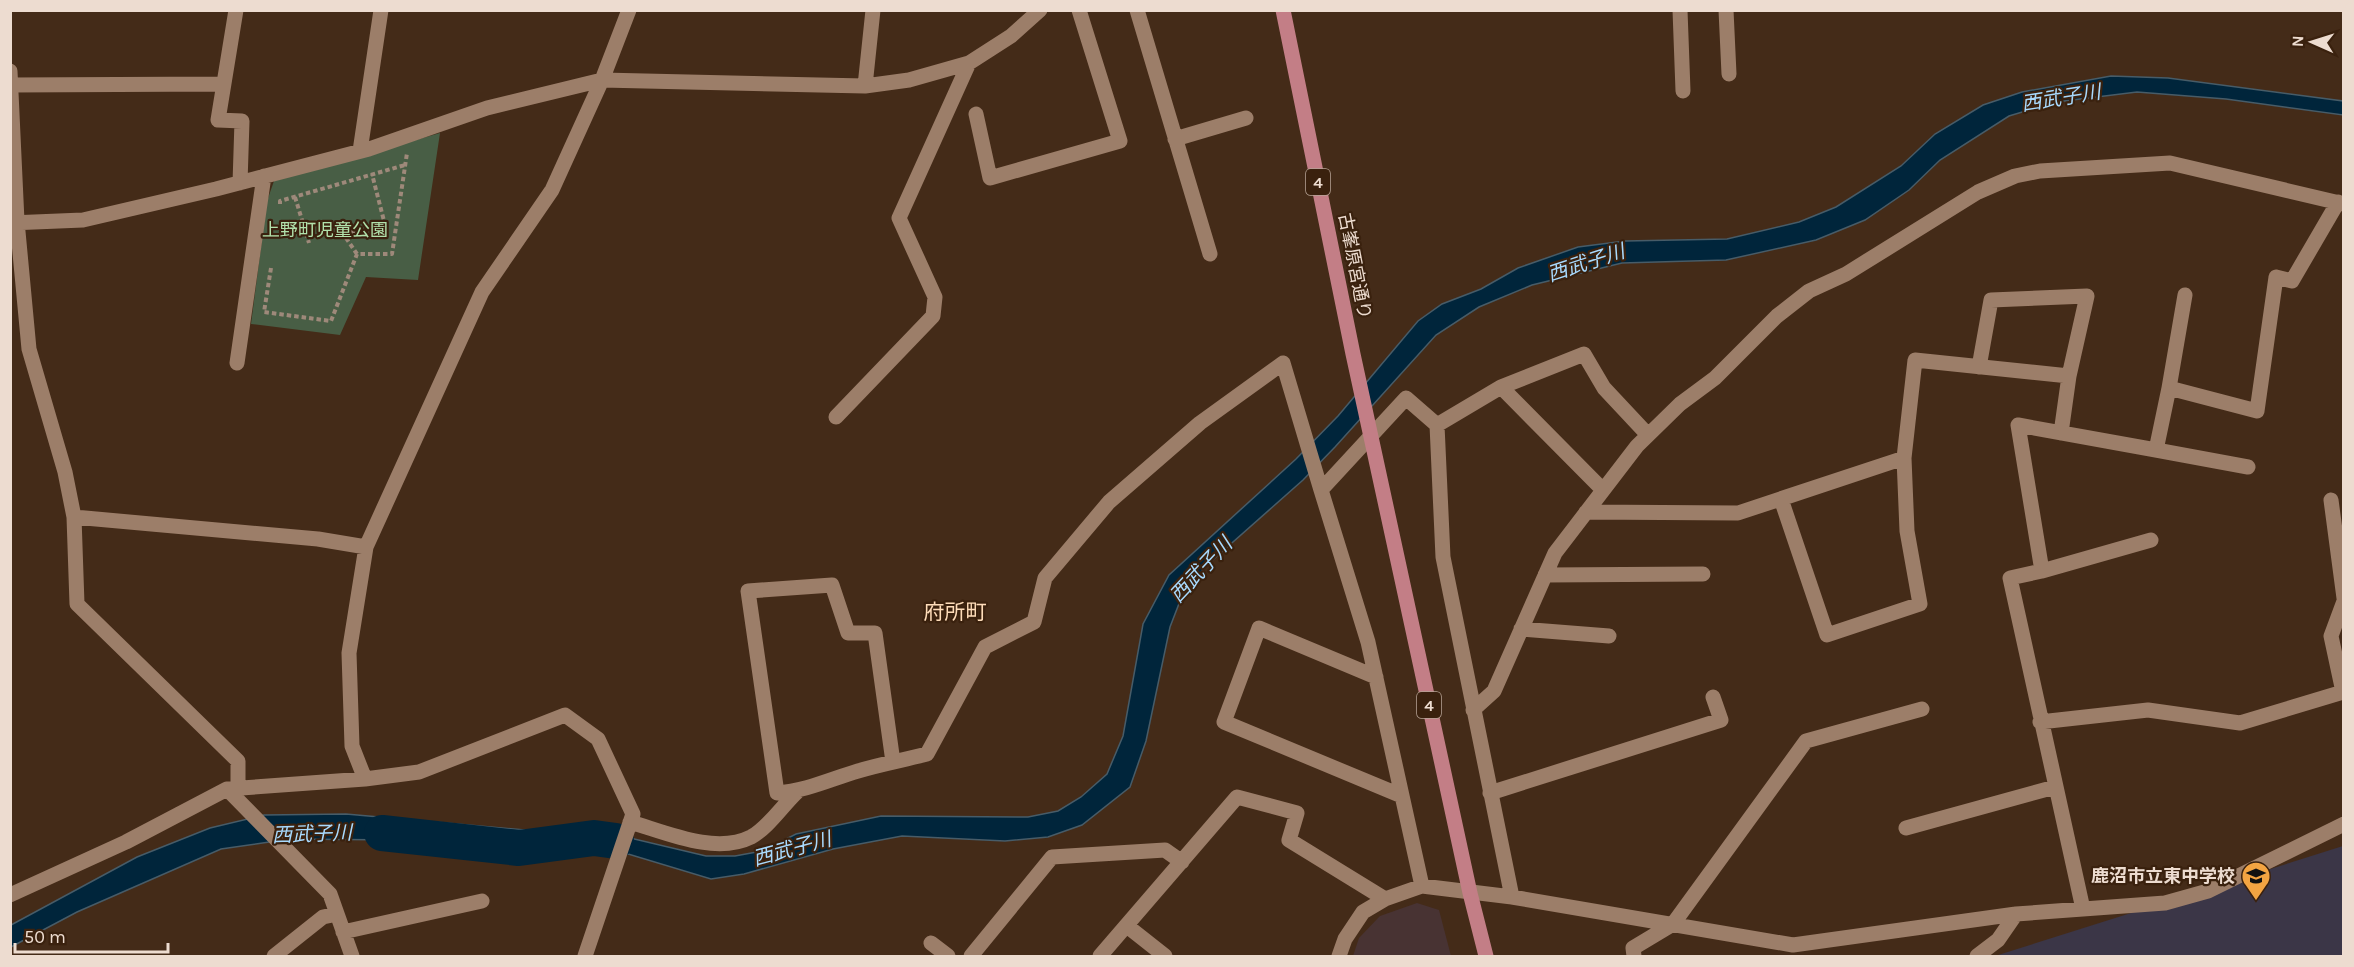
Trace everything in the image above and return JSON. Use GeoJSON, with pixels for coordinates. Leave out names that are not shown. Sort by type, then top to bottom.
{"type":"FeatureCollection","features":[{"type":"Feature","properties":{"kind":"main road","name":"古峯原宮通り"},"geometry":{"type":"LineString","coordinates":[[1283,10],[1353,354],[1470,893]]}},
{"type":"Feature","properties":{"kind":"main road","name":"4"},"geometry":{"type":"LineString","coordinates":[[1470,893],[1486,957]]}},
{"type":"Feature","properties":{"kind":"street"},"geometry":{"type":"LineString","coordinates":[[236,10],[218,120],[242,122],[240,183]]}},
{"type":"Feature","properties":{"kind":"street"},"geometry":{"type":"LineString","coordinates":[[360,151],[381,10]]}},
{"type":"Feature","properties":{"kind":"street"},"geometry":{"type":"LineString","coordinates":[[365,779],[352,746],[349,653],[361,562],[366,547],[482,292],[552,190],[602,80],[628,10]]}},
{"type":"Feature","properties":{"kind":"street"},"geometry":{"type":"LineString","coordinates":[[865,86],[873,10]]}},
{"type":"Feature","properties":{"kind":"street"},"geometry":{"type":"LineString","coordinates":[[14,222],[83,220],[240,183],[360,151],[487,108],[602,80],[865,86],[909,80],[969,63],[1011,36],[1040,10]]}},
{"type":"Feature","properties":{"kind":"street"},"geometry":{"type":"LineString","coordinates":[[976,114],[990,178],[1120,141],[1079,10]]}},
{"type":"Feature","properties":{"kind":"street"},"geometry":{"type":"LineString","coordinates":[[1137,10],[1210,254]]}},
{"type":"Feature","properties":{"kind":"street"},"geometry":{"type":"LineString","coordinates":[[1680,10],[1683,91]]}},
{"type":"Feature","properties":{"kind":"street"},"geometry":{"type":"LineString","coordinates":[[1726,10],[1729,74]]}},
{"type":"Feature","properties":{"kind":"street"},"geometry":{"type":"LineString","coordinates":[[836,417],[933,316],[935,297],[899,218],[969,63]]}},
{"type":"Feature","properties":{"kind":"street"},"geometry":{"type":"LineString","coordinates":[[10,71],[14,222],[29,350],[65,472],[74,517],[77,604],[238,761],[232,788]]}},
{"type":"Feature","properties":{"kind":"street"},"geometry":{"type":"LineString","coordinates":[[11,85],[224,84]]}},
{"type":"Feature","properties":{"kind":"street"},"geometry":{"type":"LineString","coordinates":[[1175,139],[1246,118]]}},
{"type":"Feature","properties":{"kind":"street"},"geometry":{"type":"LineString","coordinates":[[1473,710],[1494,691],[1555,553],[1648,435],[1809,291],[1846,274],[1978,192],[2015,176],[2040,171],[2170,163],[2341,203],[2292,280],[2276,277],[2257,411],[2169,388]]}},
{"type":"Feature","properties":{"kind":"street"},"geometry":{"type":"LineString","coordinates":[[237,363],[264,176]]}},
{"type":"Feature","properties":{"kind":"street"},"geometry":{"type":"LineString","coordinates":[[2156,450],[2185,295]]}},
{"type":"Feature","properties":{"kind":"street"},"geometry":{"type":"LineString","coordinates":[[1979,367],[1991,300],[2087,296],[2069,376],[2061,433]]}},
{"type":"Feature","properties":{"kind":"street"},"geometry":{"type":"LineString","coordinates":[[1437,425],[1501,387],[1584,354],[1604,388],[1648,435]]}},
{"type":"Feature","properties":{"kind":"street"},"geometry":{"type":"LineString","coordinates":[[1781,499],[1827,635],[1920,604],[1906,531],[1904,458],[1916,360],[2069,376]]}},
{"type":"Feature","properties":{"kind":"street"},"geometry":{"type":"LineString","coordinates":[[893,762],[875,633],[848,633],[832,585],[748,591],[777,793],[797,792],[893,762],[927,754],[985,647],[1035,622],[1045,578],[1109,502],[1200,423],[1283,363],[1368,642],[1422,886]]}},
{"type":"Feature","properties":{"kind":"street"},"geometry":{"type":"LineString","coordinates":[[1501,387],[1603,490]]}},
{"type":"Feature","properties":{"kind":"street"},"geometry":{"type":"LineString","coordinates":[[1321,490],[1406,398],[1437,425],[1443,557],[1512,897]]}},
{"type":"Feature","properties":{"kind":"street"},"geometry":{"type":"LineString","coordinates":[[2042,571],[2018,425],[2248,467]]}},
{"type":"Feature","properties":{"kind":"street"},"geometry":{"type":"LineString","coordinates":[[1586,512],[1738,513],[1904,458]]}},
{"type":"Feature","properties":{"kind":"street"},"geometry":{"type":"LineString","coordinates":[[2040,722],[2148,710],[2240,723],[2343,692],[2331,636],[2343,599],[2331,500]]}},
{"type":"Feature","properties":{"kind":"street"},"geometry":{"type":"LineString","coordinates":[[74,517],[318,539],[366,547]]}},
{"type":"Feature","properties":{"kind":"street"},"geometry":{"type":"LineString","coordinates":[[2083,909],[2010,578],[2151,540]]}},
{"type":"Feature","properties":{"kind":"street"},"geometry":{"type":"LineString","coordinates":[[1545,575],[1703,574]]}},
{"type":"Feature","properties":{"kind":"street"},"geometry":{"type":"LineString","coordinates":[[1376,677],[1258,628],[1224,722],[1402,796]]}},
{"type":"Feature","properties":{"kind":"street"},"geometry":{"type":"LineString","coordinates":[[1521,629],[1609,636]]}},
{"type":"Feature","properties":{"kind":"street"},"geometry":{"type":"LineString","coordinates":[[1491,793],[1721,720],[1713,697]]}},
{"type":"Feature","properties":{"kind":"street"},"geometry":{"type":"LineString","coordinates":[[1634,957],[1633,948],[1673,924],[1806,741],[1922,709]]}},
{"type":"Feature","properties":{"kind":"street"},"geometry":{"type":"LineString","coordinates":[[10,895],[135,837],[232,788],[365,779],[419,772],[565,715],[598,739],[633,814],[585,957]]}},
{"type":"Feature","properties":{"kind":"street"},"geometry":{"type":"LineString","coordinates":[[1906,828],[2055,787]]}},
{"type":"Feature","properties":{"kind":"street"},"geometry":{"type":"LineString","coordinates":[[232,788],[330,894],[352,957]]}},
{"type":"Feature","properties":{"kind":"street"},"geometry":{"type":"LineString","coordinates":[[630,822],[712,844],[740,841],[753,836],[797,792]]}},
{"type":"Feature","properties":{"kind":"street"},"geometry":{"type":"LineString","coordinates":[[1100,957],[1238,797],[1297,813],[1289,840],[1385,899]]}},
{"type":"Feature","properties":{"kind":"street"},"geometry":{"type":"LineString","coordinates":[[1339,957],[1345,939],[1363,912],[1385,899],[1422,886],[1512,897],[1793,945],[2016,914],[2165,903],[2208,891],[2343,824]]}},
{"type":"Feature","properties":{"kind":"street"},"geometry":{"type":"LineString","coordinates":[[971,957],[1052,857],[1165,850],[1182,862]]}},
{"type":"Feature","properties":{"kind":"street"},"geometry":{"type":"LineString","coordinates":[[344,932],[482,901]]}},
{"type":"Feature","properties":{"kind":"street"},"geometry":{"type":"LineString","coordinates":[[274,957],[323,917],[337,914]]}},
{"type":"Feature","properties":{"kind":"street"},"geometry":{"type":"LineString","coordinates":[[1977,957],[1998,940],[2016,914]]}},
{"type":"Feature","properties":{"kind":"street"},"geometry":{"type":"LineString","coordinates":[[1127,926],[1165,957]]}},
{"type":"Feature","properties":{"kind":"street"},"geometry":{"type":"LineString","coordinates":[[931,943],[948,957]]}},
{"type":"Feature","properties":{"kind":"path"},"geometry":{"type":"LineString","coordinates":[[357,254],[392,254],[410,135]]}},
{"type":"Feature","properties":{"kind":"path"},"geometry":{"type":"LineString","coordinates":[[279,212],[280,201],[405,165]]}},
{"type":"Feature","properties":{"kind":"path"},"geometry":{"type":"LineString","coordinates":[[357,254],[344,235],[384,221],[372,174]]}},
{"type":"Feature","properties":{"kind":"path"},"geometry":{"type":"LineString","coordinates":[[295,197],[309,243]]}},
{"type":"Feature","properties":{"kind":"path"},"geometry":{"type":"LineString","coordinates":[[272,256],[264,312],[331,321],[357,254]]}},
{"type":"Feature","properties":{"kind":"shaded area","name":"鹿沼市立東中学校"},"geometry":{"type":"Polygon","coordinates":[[[2343,846],[2343,956],[1995,956],[2343,846]]]}},
{"type":"Feature","properties":{"kind":"shaded area"},"geometry":{"type":"Polygon","coordinates":[[[1417,903],[1439,910],[1451,956],[1353,956],[1359,938],[1380,916],[1417,903]]]}},
{"type":"Feature","properties":{"kind":"green space","name":"上野町児童公園"},"geometry":{"type":"Polygon","coordinates":[[[440,133],[418,280],[366,277],[340,335],[251,324],[267,201],[274,181],[440,133]]]}},
{"type":"Feature","properties":{"kind":"water"},"geometry":{"type":"Polygon","coordinates":[[[2111,76],[2168,78],[2343,101],[2343,115],[2226,99],[2137,92],[2056,102],[2009,116],[1940,160],[1909,190],[1865,220],[1816,240],[1726,260],[1622,263],[1532,285],[1479,307],[1436,335],[1303,480],[1207,565],[1182,596],[1170,627],[1146,741],[1130,787],[1082,825],[1048,837],[1005,841],[902,836],[833,849],[744,874],[711,879],[595,844],[557,840],[519,848],[462,836],[398,840],[290,839],[221,849],[77,912],[11,947],[11,925],[137,857],[210,828],[264,815],[346,814],[525,830],[609,833],[706,856],[735,856],[762,851],[796,834],[881,816],[1028,817],[1058,811],[1081,797],[1107,774],[1123,736],[1143,624],[1169,575],[1296,459],[1338,416],[1418,321],[1442,304],[1481,289],[1518,268],[1578,247],[1625,241],[1727,239],[1799,222],[1836,207],[1901,166],[1935,134],[1983,105],[2022,92],[2111,76]]]}},
{"type":"Feature","properties":{"kind":"waterway","name":"西武子川"},"geometry":{"type":"LineString","coordinates":[[382,833],[519,848],[594,838],[616,841]]}},
{"type":"Feature","properties":{"kind":"place","name":"鹿沼市立東中学校"},"geometry":{"type":"Point","coordinates":[2256,902]}},
{"type":"Feature","properties":{"kind":"district","name":"府所町"},"geometry":{"type":"Point","coordinates":[955,612]}}]}
